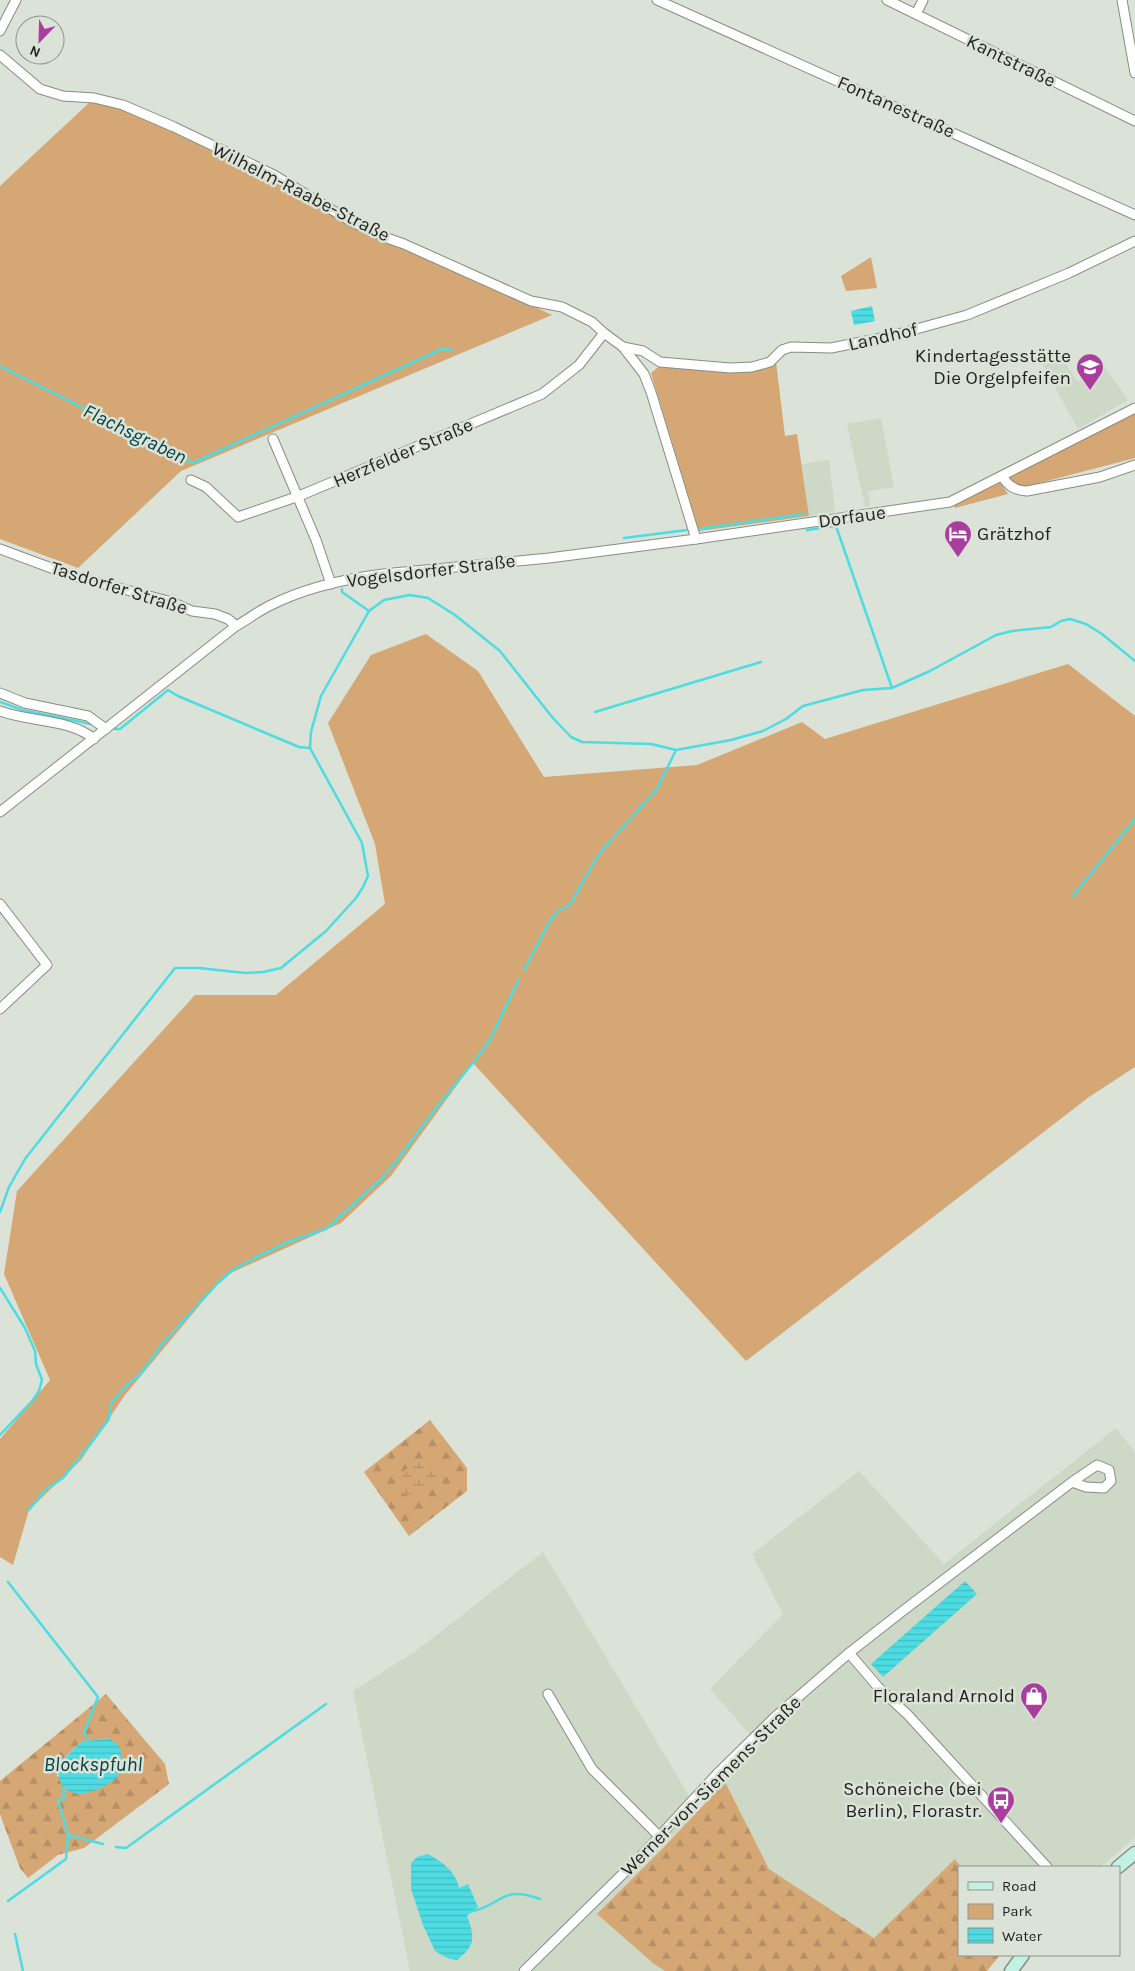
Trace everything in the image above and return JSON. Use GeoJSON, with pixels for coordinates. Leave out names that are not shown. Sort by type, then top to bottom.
{"type":"FeatureCollection","features":[{"type":"Feature","properties":{"kind":"main road"},"geometry":{"type":"LineString","coordinates":[[1119,1866],[1135,1853]]}},
{"type":"Feature","properties":{"kind":"main road"},"geometry":{"type":"LineString","coordinates":[[1011,1971],[1021,1956]]}},
{"type":"Feature","properties":{"kind":"street"},"geometry":{"type":"LineString","coordinates":[[0,31],[16,0]]}},
{"type":"Feature","properties":{"kind":"street","name":"Fontanestraße"},"geometry":{"type":"LineString","coordinates":[[657,0],[1135,215]]}},
{"type":"Feature","properties":{"kind":"street","name":"Kantstraße"},"geometry":{"type":"LineString","coordinates":[[887,0],[1135,121]]}},
{"type":"Feature","properties":{"kind":"street"},"geometry":{"type":"LineString","coordinates":[[916,14],[923,0]]}},
{"type":"Feature","properties":{"kind":"street"},"geometry":{"type":"LineString","coordinates":[[1122,0],[1135,74]]}},
{"type":"Feature","properties":{"kind":"street","name":"Wilhelm-Raabe-Straße"},"geometry":{"type":"LineString","coordinates":[[0,55],[40,89],[64,96],[94,98],[124,105],[174,127],[274,174],[319,203],[387,238],[531,301],[562,307],[592,322],[623,347]]}},
{"type":"Feature","properties":{"kind":"street","name":"Landhof"},"geometry":{"type":"LineString","coordinates":[[623,347],[643,351],[660,362],[730,368],[752,367],[770,362],[782,350],[791,347],[831,348],[891,336],[967,315],[1069,273],[1135,241]]}},
{"type":"Feature","properties":{"kind":"street","name":"Herzfelder Straße"},"geometry":{"type":"LineString","coordinates":[[191,480],[206,487],[238,517],[299,496],[542,394],[579,365],[604,333]]}},
{"type":"Feature","properties":{"kind":"street"},"geometry":{"type":"LineString","coordinates":[[623,347],[644,374],[651,392],[696,539]]}},
{"type":"Feature","properties":{"kind":"street","name":"Dorfaue"},"geometry":{"type":"LineString","coordinates":[[696,539],[950,502],[1135,408]]}},
{"type":"Feature","properties":{"kind":"street"},"geometry":{"type":"LineString","coordinates":[[273,439],[299,496],[331,584]]}},
{"type":"Feature","properties":{"kind":"street"},"geometry":{"type":"LineString","coordinates":[[1002,476],[1007,485],[1016,490],[1028,491],[1100,477],[1135,465]]}},
{"type":"Feature","properties":{"kind":"street","name":"Vogelsdorfer Straße"},"geometry":{"type":"LineString","coordinates":[[0,812],[236,626],[287,598],[331,584],[383,574],[549,558],[696,539]]}},
{"type":"Feature","properties":{"kind":"street","name":"Tasdorfer Straße"},"geometry":{"type":"LineString","coordinates":[[0,549],[70,575],[172,602],[192,610],[216,614],[228,619],[236,626]]}},
{"type":"Feature","properties":{"kind":"street"},"geometry":{"type":"LineString","coordinates":[[0,693],[25,703],[88,716],[106,729]]}},
{"type":"Feature","properties":{"kind":"street"},"geometry":{"type":"LineString","coordinates":[[0,711],[22,718],[66,726],[85,732],[94,739]]}},
{"type":"Feature","properties":{"kind":"street"},"geometry":{"type":"LineString","coordinates":[[0,904],[47,965],[0,1009]]}},
{"type":"Feature","properties":{"kind":"street","name":"Werner-von-Siemens-Straße"},"geometry":{"type":"LineString","coordinates":[[524,1971],[660,1837],[716,1774],[755,1736],[849,1653],[1072,1482]]}},
{"type":"Feature","properties":{"kind":"street"},"geometry":{"type":"LineString","coordinates":[[849,1653],[878,1687],[908,1715],[1045,1866]]}},
{"type":"Feature","properties":{"kind":"street"},"geometry":{"type":"LineString","coordinates":[[548,1694],[592,1769],[660,1837]]}},
{"type":"Feature","properties":{"kind":"shaded area","name":"Kindertagesstätte Die Orgelpfeifen"},"geometry":{"type":"Polygon","coordinates":[[[1060,356],[1078,382],[1103,364],[1128,400],[1078,429],[1041,362],[1060,356]]]}},
{"type":"Feature","properties":{"kind":"shaded area"},"geometry":{"type":"Polygon","coordinates":[[[881,418],[894,487],[868,491],[870,506],[865,506],[847,424],[881,418]]]}},
{"type":"Feature","properties":{"kind":"shaded area"},"geometry":{"type":"Polygon","coordinates":[[[829,460],[835,511],[809,516],[802,464],[829,460]]]}},
{"type":"Feature","properties":{"kind":"shaded area"},"geometry":{"type":"Polygon","coordinates":[[[1116,1428],[1135,1452],[1135,1838],[1101,1866],[960,1866],[955,1859],[875,1938],[769,1869],[725,1782],[760,1746],[710,1689],[783,1614],[752,1554],[859,1471],[944,1564],[1116,1428]]]}},
{"type":"Feature","properties":{"kind":"shaded area"},"geometry":{"type":"Polygon","coordinates":[[[543,1552],[688,1794],[688,1822],[597,1914],[654,1964],[665,1971],[410,1971],[353,1691],[416,1651],[543,1552]]]}},
{"type":"Feature","properties":{"kind":"green space"},"geometry":{"type":"Polygon","coordinates":[[[91,101],[122,108],[552,315],[181,471],[78,568],[0,539],[0,186],[91,101]]]}},
{"type":"Feature","properties":{"kind":"green space"},"geometry":{"type":"Polygon","coordinates":[[[871,257],[877,288],[846,291],[841,276],[871,257]]]}},
{"type":"Feature","properties":{"kind":"green space"},"geometry":{"type":"Polygon","coordinates":[[[776,362],[785,436],[797,434],[809,516],[699,531],[651,373],[662,364],[722,370],[776,362]]]}},
{"type":"Feature","properties":{"kind":"green space"},"geometry":{"type":"Polygon","coordinates":[[[1135,412],[1135,458],[1028,486],[1020,486],[1005,478],[1135,412]]]}},
{"type":"Feature","properties":{"kind":"green space"},"geometry":{"type":"Polygon","coordinates":[[[1000,482],[1008,494],[955,508],[954,502],[1000,482]]]}},
{"type":"Feature","properties":{"kind":"green space"},"geometry":{"type":"Polygon","coordinates":[[[426,634],[478,671],[544,777],[697,765],[802,722],[825,739],[1068,664],[1135,716],[1135,1067],[1089,1097],[746,1361],[473,1063],[391,1176],[341,1223],[224,1276],[125,1395],[81,1460],[29,1510],[13,1565],[0,1557],[0,1439],[50,1380],[4,1274],[17,1191],[195,995],[276,995],[385,904],[375,844],[328,723],[371,655],[426,634]]]}},
{"type":"Feature","properties":{"kind":"green space"},"geometry":{"type":"Polygon","coordinates":[[[430,1420],[467,1468],[467,1491],[409,1536],[364,1472],[430,1420]]]}},
{"type":"Feature","properties":{"kind":"green space"},"geometry":{"type":"Polygon","coordinates":[[[421,1458],[439,1462],[436,1483],[415,1498],[397,1492],[404,1471],[421,1458]]]}},
{"type":"Feature","properties":{"kind":"green space"},"geometry":{"type":"Polygon","coordinates":[[[106,1694],[165,1764],[169,1784],[84,1848],[58,1855],[28,1878],[20,1868],[0,1814],[0,1781],[106,1694]],[[109,1738],[81,1742],[58,1764],[57,1777],[109,1738]]]}},
{"type":"Feature","properties":{"kind":"green space"},"geometry":{"type":"Polygon","coordinates":[[[725,1782],[769,1869],[874,1938],[955,1859],[960,1866],[958,1866],[958,1956],[999,1956],[987,1971],[665,1971],[654,1964],[597,1914],[666,1845],[725,1782]]]}},
{"type":"Feature","properties":{"kind":"water"},"geometry":{"type":"Polygon","coordinates":[[[872,306],[875,321],[854,325],[851,311],[872,306]]]}},
{"type":"Feature","properties":{"kind":"water"},"geometry":{"type":"Polygon","coordinates":[[[965,1581],[977,1594],[883,1677],[871,1664],[965,1581]]]}},
{"type":"Feature","properties":{"kind":"water","name":"Blockspfuhl"},"geometry":{"type":"Polygon","coordinates":[[[109,1738],[119,1746],[125,1767],[115,1779],[97,1790],[87,1793],[69,1791],[63,1786],[59,1778],[58,1765],[81,1742],[109,1738]]]}},
{"type":"Feature","properties":{"kind":"water"},"geometry":{"type":"Polygon","coordinates":[[[428,1854],[452,1872],[459,1888],[468,1884],[478,1907],[467,1916],[472,1935],[471,1945],[457,1960],[447,1958],[435,1951],[423,1925],[411,1889],[411,1863],[417,1857],[428,1854]]]}},
{"type":"Feature","properties":{"kind":"waterway","name":"Flachsgraben"},"geometry":{"type":"LineString","coordinates":[[0,366],[193,463],[442,349],[452,350]]}},
{"type":"Feature","properties":{"kind":"waterway"},"geometry":{"type":"LineString","coordinates":[[699,529],[805,514]]}},
{"type":"Feature","properties":{"kind":"waterway"},"geometry":{"type":"LineString","coordinates":[[807,530],[836,526],[892,688]]}},
{"type":"Feature","properties":{"kind":"waterway"},"geometry":{"type":"LineString","coordinates":[[624,538],[687,530]]}},
{"type":"Feature","properties":{"kind":"waterway","name":"Flachsgraben"},"geometry":{"type":"LineString","coordinates":[[342,589],[342,592],[369,611]]}},
{"type":"Feature","properties":{"kind":"waterway"},"geometry":{"type":"LineString","coordinates":[[0,1212],[9,1187],[25,1159],[175,968],[199,968],[245,973],[281,968],[326,931],[356,898],[363,887],[368,876],[362,843],[310,748],[311,732],[321,696],[369,611],[384,600],[410,595],[428,598],[455,615],[500,651],[552,717],[571,737],[582,742],[651,744],[676,750],[731,740],[763,731],[786,719],[803,706],[863,690],[892,688],[930,671],[996,635],[1012,631],[1051,627],[1061,621],[1070,619],[1086,624],[1102,634],[1135,661]]}},
{"type":"Feature","properties":{"kind":"waterway"},"geometry":{"type":"LineString","coordinates":[[595,712],[761,662]]}},
{"type":"Feature","properties":{"kind":"waterway"},"geometry":{"type":"LineString","coordinates":[[115,729],[120,729],[168,690],[178,696],[299,747],[310,748]]}},
{"type":"Feature","properties":{"kind":"waterway"},"geometry":{"type":"LineString","coordinates":[[0,702],[23,710],[91,724]]}},
{"type":"Feature","properties":{"kind":"waterway"},"geometry":{"type":"LineString","coordinates":[[524,970],[551,919],[558,911],[570,905],[598,855],[657,789],[676,750]]}},
{"type":"Feature","properties":{"kind":"waterway"},"geometry":{"type":"LineString","coordinates":[[1073,896],[1135,819]]}},
{"type":"Feature","properties":{"kind":"waterway"},"geometry":{"type":"LineString","coordinates":[[29,1510],[45,1490],[63,1478],[109,1419],[111,1403],[128,1384],[139,1376],[163,1343],[217,1284],[234,1269],[255,1258],[286,1243],[326,1229],[380,1180],[480,1054],[491,1038],[519,979]]}},
{"type":"Feature","properties":{"kind":"waterway"},"geometry":{"type":"LineString","coordinates":[[0,1288],[25,1328],[35,1351],[36,1364],[42,1380],[39,1391],[33,1400],[0,1435]]}},
{"type":"Feature","properties":{"kind":"waterway"},"geometry":{"type":"LineString","coordinates":[[8,1582],[98,1697],[84,1733],[88,1740]]}},
{"type":"Feature","properties":{"kind":"waterway"},"geometry":{"type":"LineString","coordinates":[[116,1847],[126,1848],[326,1704]]}},
{"type":"Feature","properties":{"kind":"waterway"},"geometry":{"type":"LineString","coordinates":[[8,1901],[66,1859],[68,1835],[58,1800],[64,1798],[63,1788]]}},
{"type":"Feature","properties":{"kind":"waterway"},"geometry":{"type":"LineString","coordinates":[[68,1835],[103,1844]]}},
{"type":"Feature","properties":{"kind":"waterway"},"geometry":{"type":"LineString","coordinates":[[469,1912],[488,1906],[508,1895],[527,1895],[540,1899]]}},
{"type":"Feature","properties":{"kind":"waterway"},"geometry":{"type":"LineString","coordinates":[[15,1934],[23,1971]]}},
{"type":"Feature","properties":{"kind":"place","name":"Kindertagesstätte Die Orgelpfeifen"},"geometry":{"type":"Point","coordinates":[1090,391]}},
{"type":"Feature","properties":{"kind":"place","name":"Grätzhof"},"geometry":{"type":"Point","coordinates":[958,558]}},
{"type":"Feature","properties":{"kind":"place","name":"Floraland Arnold"},"geometry":{"type":"Point","coordinates":[1034,1720]}},
{"type":"Feature","properties":{"kind":"place","name":"Schöneiche (bei Berlin), Florastr."},"geometry":{"type":"Point","coordinates":[1001,1824]}}]}
